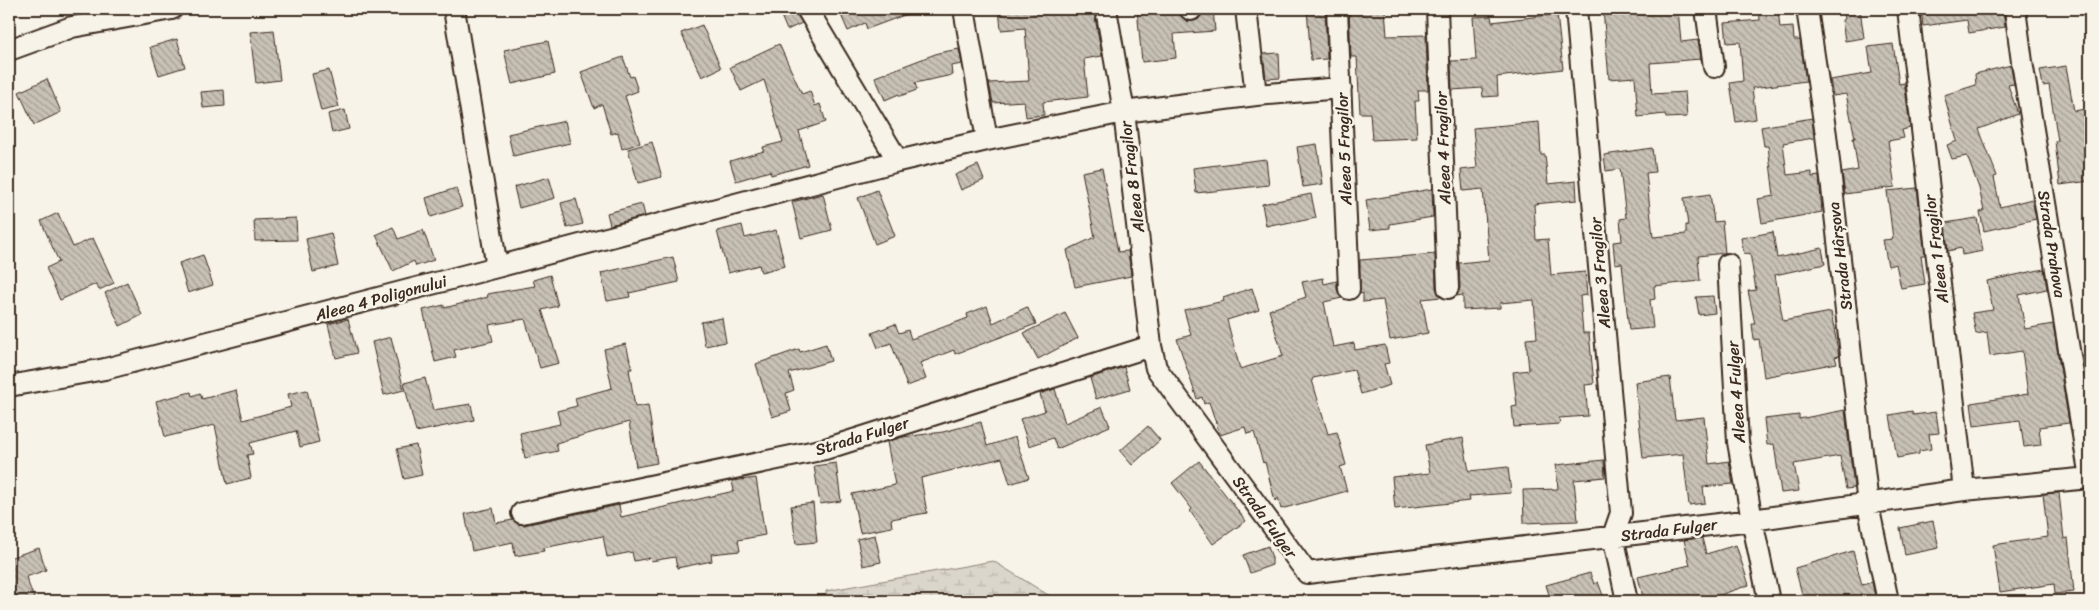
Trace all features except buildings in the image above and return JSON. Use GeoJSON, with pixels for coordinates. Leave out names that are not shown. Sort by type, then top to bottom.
{"type":"FeatureCollection","features":[{"type":"Feature","properties":{"kind":"street"},"geometry":{"type":"LineString","coordinates":[[9,50],[72,27],[172,9]]}},
{"type":"Feature","properties":{"kind":"street"},"geometry":{"type":"LineString","coordinates":[[454,9],[497,267]]}},
{"type":"Feature","properties":{"kind":"street"},"geometry":{"type":"LineString","coordinates":[[807,9],[898,161]]}},
{"type":"Feature","properties":{"kind":"street"},"geometry":{"type":"LineString","coordinates":[[964,9],[987,140]]}},
{"type":"Feature","properties":{"kind":"street","name":"Aleea 8 Fragilor"},"geometry":{"type":"LineString","coordinates":[[1106,9],[1124,112],[1151,346]]}},
{"type":"Feature","properties":{"kind":"street"},"geometry":{"type":"LineString","coordinates":[[1246,9],[1256,95]]}},
{"type":"Feature","properties":{"kind":"street","name":"Aleea 5 Fragilor"},"geometry":{"type":"LineString","coordinates":[[1337,9],[1349,289]]}},
{"type":"Feature","properties":{"kind":"street","name":"Aleea 4 Fragilor"},"geometry":{"type":"LineString","coordinates":[[1437,9],[1448,288]]}},
{"type":"Feature","properties":{"kind":"street","name":"Aleea 3 Fragilor"},"geometry":{"type":"LineString","coordinates":[[1576,9],[1620,513],[1613,536]]}},
{"type":"Feature","properties":{"kind":"street"},"geometry":{"type":"LineString","coordinates":[[1706,9],[1714,67]]}},
{"type":"Feature","properties":{"kind":"street","name":"Strada Hârșova"},"geometry":{"type":"LineString","coordinates":[[1807,9],[1826,135],[1868,505],[1888,601]]}},
{"type":"Feature","properties":{"kind":"street","name":"Aleea 1 Fragilor"},"geometry":{"type":"LineString","coordinates":[[1908,9],[1964,490]]}},
{"type":"Feature","properties":{"kind":"street","name":"Strada Prahova"},"geometry":{"type":"LineString","coordinates":[[2015,9],[2023,72],[2090,478]]}},
{"type":"Feature","properties":{"kind":"street","name":"Aleea 4 Poligonului"},"geometry":{"type":"LineString","coordinates":[[9,386],[105,369],[898,161],[987,140],[1124,112],[1256,95],[1341,88]]}},
{"type":"Feature","properties":{"kind":"street","name":"Aleea 4 Fulger"},"geometry":{"type":"LineString","coordinates":[[1728,264],[1738,442],[1769,601]]}},
{"type":"Feature","properties":{"kind":"street","name":"Strada Fulger"},"geometry":{"type":"LineString","coordinates":[[522,513],[824,449],[1151,346],[1156,368],[1306,573],[1752,520],[1964,490],[2090,478]]}},
{"type":"Feature","properties":{"kind":"street"},"geometry":{"type":"LineString","coordinates":[[1613,536],[1627,601]]}},
{"type":"Feature","properties":{"kind":"green space"},"geometry":{"type":"Polygon","coordinates":[[[993,561],[1058,601],[827,601],[826,591],[993,561]]]}}]}
